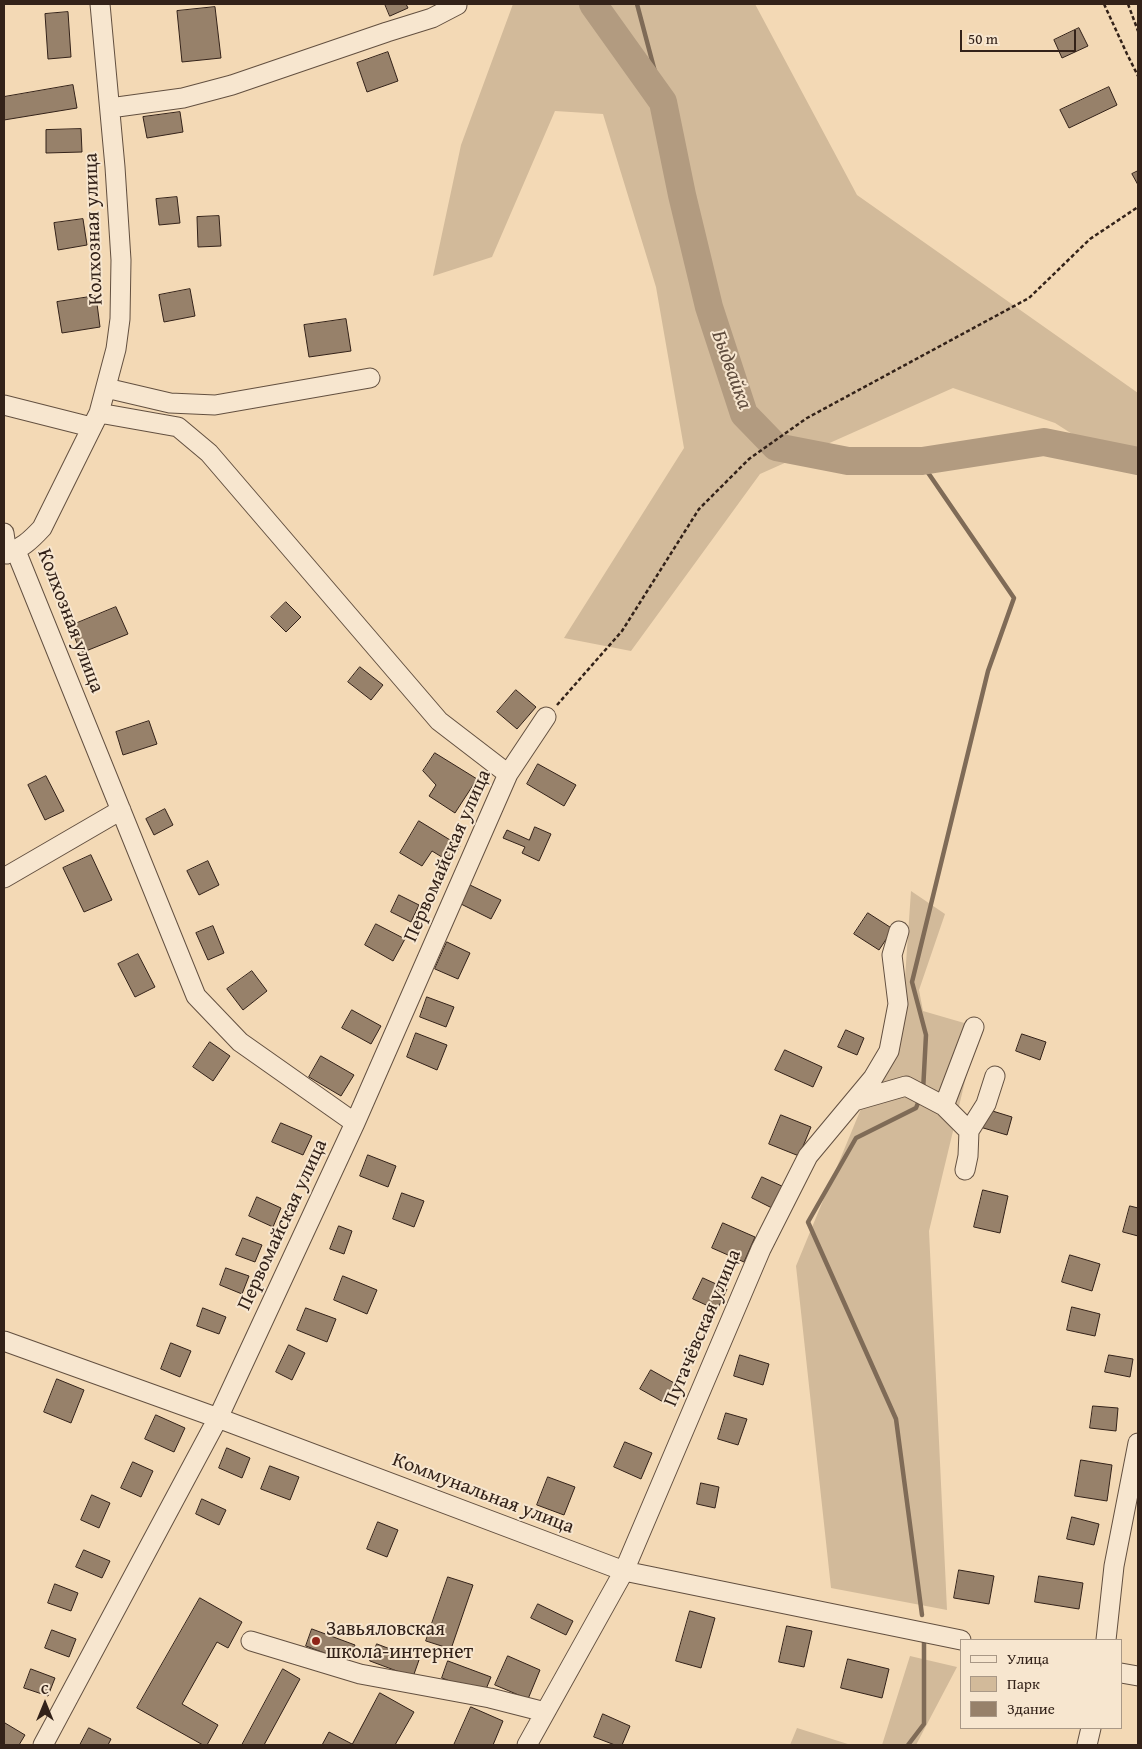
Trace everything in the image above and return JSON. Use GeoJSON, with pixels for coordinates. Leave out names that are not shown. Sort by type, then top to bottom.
{"type":"FeatureCollection","features":[{"type":"Feature","properties":{"kind":"street","name":"Колхозная улица"},"geometry":{"type":"LineString","coordinates":[[100,4],[115,167],[120,280],[120,319],[116,349],[95,420],[42,528],[32,539],[9,553],[121,810],[196,996],[240,1042],[355,1123]]}},
{"type":"Feature","properties":{"kind":"street"},"geometry":{"type":"LineString","coordinates":[[110,108],[182,98],[232,85],[432,18],[457,4]]}},
{"type":"Feature","properties":{"kind":"street"},"geometry":{"type":"LineString","coordinates":[[106,388],[170,403],[215,405],[370,378]]}},
{"type":"Feature","properties":{"kind":"street"},"geometry":{"type":"LineString","coordinates":[[4,405],[95,420],[178,427],[209,453],[439,721],[508,774]]}},
{"type":"Feature","properties":{"kind":"street"},"geometry":{"type":"LineString","coordinates":[[4,533],[9,553]]}},
{"type":"Feature","properties":{"kind":"street","name":"Первомайская улица"},"geometry":{"type":"LineString","coordinates":[[44,1745],[218,1418],[355,1123],[508,774],[546,717]]}},
{"type":"Feature","properties":{"kind":"street"},"geometry":{"type":"LineString","coordinates":[[4,878],[121,810]]}},
{"type":"Feature","properties":{"kind":"street","name":"Пугачёвская улица"},"geometry":{"type":"LineString","coordinates":[[527,1745],[624,1571],[761,1249],[808,1156],[872,1078],[889,1051],[898,1004],[892,955],[899,931]]}},
{"type":"Feature","properties":{"kind":"street"},"geometry":{"type":"LineString","coordinates":[[938,1102],[974,1027]]}},
{"type":"Feature","properties":{"kind":"street"},"geometry":{"type":"LineString","coordinates":[[965,1170],[968,1156],[969,1131],[986,1104],[996,1076]]}},
{"type":"Feature","properties":{"kind":"street"},"geometry":{"type":"LineString","coordinates":[[854,1101],[906,1086],[938,1102],[969,1131]]}},
{"type":"Feature","properties":{"kind":"street","name":"Коммунальная улица"},"geometry":{"type":"LineString","coordinates":[[4,1341],[218,1418],[624,1571],[960,1640]]}},
{"type":"Feature","properties":{"kind":"street"},"geometry":{"type":"LineString","coordinates":[[1106,1639],[1114,1566],[1138,1443]]}},
{"type":"Feature","properties":{"kind":"street"},"geometry":{"type":"LineString","coordinates":[[251,1641],[360,1674],[490,1698],[544,1712]]}},
{"type":"Feature","properties":{"kind":"street"},"geometry":{"type":"LineString","coordinates":[[1122,1673],[1138,1676]]}},
{"type":"Feature","properties":{"kind":"street"},"geometry":{"type":"LineString","coordinates":[[1087,1745],[1091,1729]]}},
{"type":"Feature","properties":{"kind":"path"},"geometry":{"type":"LineString","coordinates":[[1104,4],[1138,76]]}},
{"type":"Feature","properties":{"kind":"path"},"geometry":{"type":"LineString","coordinates":[[1128,4],[1138,31]]}},
{"type":"Feature","properties":{"kind":"path"},"geometry":{"type":"LineString","coordinates":[[546,717],[622,631],[700,509],[749,459],[806,418],[1029,298],[1090,239],[1138,207]]}},
{"type":"Feature","properties":{"kind":"green space"},"geometry":{"type":"Polygon","coordinates":[[[513,4],[755,4],[857,195],[1138,393],[1138,476],[1055,423],[953,388],[760,474],[631,651],[564,638],[684,448],[656,287],[603,114],[555,111],[492,257],[433,276],[461,145],[513,4]]]}},
{"type":"Feature","properties":{"kind":"green space"},"geometry":{"type":"Polygon","coordinates":[[[911,891],[945,914],[919,990],[923,1011],[978,1027],[929,1231],[947,1610],[831,1588],[796,1266],[903,1007],[911,891]]]}},
{"type":"Feature","properties":{"kind":"green space"},"geometry":{"type":"Polygon","coordinates":[[[910,1656],[957,1667],[916,1745],[882,1745],[910,1656]]]}},
{"type":"Feature","properties":{"kind":"green space"},"geometry":{"type":"Polygon","coordinates":[[[797,1728],[851,1745],[790,1745],[797,1728]]]}},
{"type":"Feature","properties":{"kind":"building"},"geometry":{"type":"Polygon","coordinates":[[[385,4],[406,4],[408,8],[390,16],[385,4]]]}},
{"type":"Feature","properties":{"kind":"building"},"geometry":{"type":"Polygon","coordinates":[[[215,7],[221,58],[182,62],[177,11],[215,7]]]}},
{"type":"Feature","properties":{"kind":"building"},"geometry":{"type":"Polygon","coordinates":[[[68,12],[71,57],[48,59],[45,14],[68,12]]]}},
{"type":"Feature","properties":{"kind":"building"},"geometry":{"type":"Polygon","coordinates":[[[1079,28],[1088,46],[1062,58],[1054,40],[1079,28]]]}},
{"type":"Feature","properties":{"kind":"building"},"geometry":{"type":"Polygon","coordinates":[[[388,52],[398,81],[367,92],[357,63],[388,52]]]}},
{"type":"Feature","properties":{"kind":"building"},"geometry":{"type":"Polygon","coordinates":[[[73,85],[77,108],[4,120],[4,97],[73,85]]]}},
{"type":"Feature","properties":{"kind":"building"},"geometry":{"type":"Polygon","coordinates":[[[1109,87],[1117,105],[1069,128],[1060,110],[1109,87]]]}},
{"type":"Feature","properties":{"kind":"building"},"geometry":{"type":"Polygon","coordinates":[[[180,112],[183,132],[147,138],[143,117],[180,112]]]}},
{"type":"Feature","properties":{"kind":"building"},"geometry":{"type":"Polygon","coordinates":[[[81,129],[82,152],[46,153],[46,130],[81,129]]]}},
{"type":"Feature","properties":{"kind":"building"},"geometry":{"type":"Polygon","coordinates":[[[1138,171],[1138,185],[1132,174],[1138,171]]]}},
{"type":"Feature","properties":{"kind":"building"},"geometry":{"type":"Polygon","coordinates":[[[177,197],[180,223],[159,225],[156,199],[177,197]]]}},
{"type":"Feature","properties":{"kind":"building"},"geometry":{"type":"Polygon","coordinates":[[[219,216],[221,246],[198,247],[197,217],[219,216]]]}},
{"type":"Feature","properties":{"kind":"building"},"geometry":{"type":"Polygon","coordinates":[[[83,219],[87,245],[58,250],[54,223],[83,219]]]}},
{"type":"Feature","properties":{"kind":"building"},"geometry":{"type":"Polygon","coordinates":[[[190,289],[195,316],[164,322],[159,295],[190,289]]]}},
{"type":"Feature","properties":{"kind":"building"},"geometry":{"type":"Polygon","coordinates":[[[96,296],[100,327],[62,333],[57,302],[96,296]]]}},
{"type":"Feature","properties":{"kind":"building"},"geometry":{"type":"Polygon","coordinates":[[[346,319],[351,351],[309,357],[304,325],[346,319]]]}},
{"type":"Feature","properties":{"kind":"building"},"geometry":{"type":"Polygon","coordinates":[[[286,602],[301,617],[286,632],[271,617],[286,602]]]}},
{"type":"Feature","properties":{"kind":"building"},"geometry":{"type":"Polygon","coordinates":[[[116,607],[128,634],[81,653],[70,626],[116,607]]]}},
{"type":"Feature","properties":{"kind":"building"},"geometry":{"type":"Polygon","coordinates":[[[360,667],[383,685],[371,700],[348,682],[360,667]]]}},
{"type":"Feature","properties":{"kind":"building"},"geometry":{"type":"Polygon","coordinates":[[[516,690],[536,707],[517,729],[497,712],[516,690]]]}},
{"type":"Feature","properties":{"kind":"building"},"geometry":{"type":"Polygon","coordinates":[[[149,721],[157,744],[123,755],[116,732],[149,721]]]}},
{"type":"Feature","properties":{"kind":"building"},"geometry":{"type":"Polygon","coordinates":[[[435,753],[477,779],[455,813],[429,796],[436,785],[423,771],[435,753]]]}},
{"type":"Feature","properties":{"kind":"building"},"geometry":{"type":"Polygon","coordinates":[[[538,764],[576,785],[564,806],[527,784],[538,764]]]}},
{"type":"Feature","properties":{"kind":"building"},"geometry":{"type":"Polygon","coordinates":[[[46,776],[64,811],[45,820],[28,785],[46,776]]]}},
{"type":"Feature","properties":{"kind":"building"},"geometry":{"type":"Polygon","coordinates":[[[165,809],[173,825],[154,835],[146,819],[165,809]]]}},
{"type":"Feature","properties":{"kind":"building"},"geometry":{"type":"Polygon","coordinates":[[[419,821],[460,846],[450,862],[432,851],[422,866],[400,853],[419,821]]]}},
{"type":"Feature","properties":{"kind":"building"},"geometry":{"type":"Polygon","coordinates":[[[535,827],[551,834],[539,861],[522,853],[525,847],[503,838],[507,830],[529,840],[535,827]]]}},
{"type":"Feature","properties":{"kind":"building"},"geometry":{"type":"Polygon","coordinates":[[[91,855],[112,900],[84,912],[63,868],[91,855]]]}},
{"type":"Feature","properties":{"kind":"building"},"geometry":{"type":"Polygon","coordinates":[[[208,861],[219,885],[199,895],[187,871],[208,861]]]}},
{"type":"Feature","properties":{"kind":"building"},"geometry":{"type":"Polygon","coordinates":[[[470,885],[501,900],[491,919],[461,904],[470,885]]]}},
{"type":"Feature","properties":{"kind":"building"},"geometry":{"type":"Polygon","coordinates":[[[399,895],[419,905],[411,922],[391,912],[399,895]]]}},
{"type":"Feature","properties":{"kind":"building"},"geometry":{"type":"Polygon","coordinates":[[[868,913],[893,929],[879,950],[854,934],[868,913]]]}},
{"type":"Feature","properties":{"kind":"building"},"geometry":{"type":"Polygon","coordinates":[[[376,924],[405,939],[393,961],[365,945],[376,924]]]}},
{"type":"Feature","properties":{"kind":"building"},"geometry":{"type":"Polygon","coordinates":[[[213,926],[224,953],[208,960],[196,933],[213,926]]]}},
{"type":"Feature","properties":{"kind":"building"},"geometry":{"type":"Polygon","coordinates":[[[447,942],[470,953],[458,979],[435,969],[447,942]]]}},
{"type":"Feature","properties":{"kind":"building"},"geometry":{"type":"Polygon","coordinates":[[[138,954],[155,987],[135,997],[118,964],[138,954]]]}},
{"type":"Feature","properties":{"kind":"building"},"geometry":{"type":"Polygon","coordinates":[[[252,971],[267,991],[243,1010],[227,989],[252,971]]]}},
{"type":"Feature","properties":{"kind":"building"},"geometry":{"type":"Polygon","coordinates":[[[427,997],[454,1007],[446,1027],[420,1017],[427,997]]]}},
{"type":"Feature","properties":{"kind":"building"},"geometry":{"type":"Polygon","coordinates":[[[352,1010],[381,1026],[371,1044],[342,1028],[352,1010]]]}},
{"type":"Feature","properties":{"kind":"building"},"geometry":{"type":"Polygon","coordinates":[[[846,1030],[864,1038],[857,1055],[838,1047],[846,1030]]]}},
{"type":"Feature","properties":{"kind":"building"},"geometry":{"type":"Polygon","coordinates":[[[416,1033],[447,1045],[437,1070],[407,1057],[416,1033]]]}},
{"type":"Feature","properties":{"kind":"building"},"geometry":{"type":"Polygon","coordinates":[[[1022,1034],[1046,1042],[1040,1060],[1016,1051],[1022,1034]]]}},
{"type":"Feature","properties":{"kind":"building"},"geometry":{"type":"Polygon","coordinates":[[[210,1042],[230,1056],[213,1081],[193,1067],[210,1042]]]}},
{"type":"Feature","properties":{"kind":"building"},"geometry":{"type":"Polygon","coordinates":[[[785,1050],[822,1067],[813,1087],[775,1070],[785,1050]]]}},
{"type":"Feature","properties":{"kind":"building"},"geometry":{"type":"Polygon","coordinates":[[[321,1056],[354,1075],[341,1096],[309,1077],[321,1056]]]}},
{"type":"Feature","properties":{"kind":"building"},"geometry":{"type":"Polygon","coordinates":[[[986,1109],[1012,1117],[1007,1135],[980,1127],[986,1109]]]}},
{"type":"Feature","properties":{"kind":"building"},"geometry":{"type":"Polygon","coordinates":[[[781,1115],[811,1127],[799,1156],[769,1144],[781,1115]]]}},
{"type":"Feature","properties":{"kind":"building"},"geometry":{"type":"Polygon","coordinates":[[[281,1123],[312,1136],[303,1155],[272,1142],[281,1123]]]}},
{"type":"Feature","properties":{"kind":"building"},"geometry":{"type":"Polygon","coordinates":[[[368,1155],[396,1166],[388,1187],[360,1176],[368,1155]]]}},
{"type":"Feature","properties":{"kind":"building"},"geometry":{"type":"Polygon","coordinates":[[[762,1177],[784,1187],[774,1209],[752,1198],[762,1177]]]}},
{"type":"Feature","properties":{"kind":"building"},"geometry":{"type":"Polygon","coordinates":[[[983,1190],[1008,1196],[1000,1233],[974,1227],[983,1190]]]}},
{"type":"Feature","properties":{"kind":"building"},"geometry":{"type":"Polygon","coordinates":[[[402,1193],[424,1201],[414,1227],[393,1219],[402,1193]]]}},
{"type":"Feature","properties":{"kind":"building"},"geometry":{"type":"Polygon","coordinates":[[[257,1197],[281,1208],[273,1227],[249,1216],[257,1197]]]}},
{"type":"Feature","properties":{"kind":"building"},"geometry":{"type":"Polygon","coordinates":[[[1130,1206],[1138,1208],[1138,1236],[1123,1232],[1130,1206]]]}},
{"type":"Feature","properties":{"kind":"building"},"geometry":{"type":"Polygon","coordinates":[[[723,1223],[755,1237],[744,1262],[712,1248],[723,1223]]]}},
{"type":"Feature","properties":{"kind":"building"},"geometry":{"type":"Polygon","coordinates":[[[339,1226],[352,1231],[344,1254],[330,1249],[339,1226]]]}},
{"type":"Feature","properties":{"kind":"building"},"geometry":{"type":"Polygon","coordinates":[[[243,1238],[262,1245],[255,1262],[236,1255],[243,1238]]]}},
{"type":"Feature","properties":{"kind":"building"},"geometry":{"type":"Polygon","coordinates":[[[1070,1255],[1100,1264],[1092,1291],[1062,1282],[1070,1255]]]}},
{"type":"Feature","properties":{"kind":"building"},"geometry":{"type":"Polygon","coordinates":[[[226,1268],[249,1276],[242,1294],[220,1285],[226,1268]]]}},
{"type":"Feature","properties":{"kind":"building"},"geometry":{"type":"Polygon","coordinates":[[[343,1276],[377,1290],[367,1314],[334,1300],[343,1276]]]}},
{"type":"Feature","properties":{"kind":"building"},"geometry":{"type":"Polygon","coordinates":[[[703,1278],[727,1289],[717,1310],[693,1299],[703,1278]]]}},
{"type":"Feature","properties":{"kind":"building"},"geometry":{"type":"Polygon","coordinates":[[[1072,1307],[1100,1314],[1095,1336],[1067,1330],[1072,1307]]]}},
{"type":"Feature","properties":{"kind":"building"},"geometry":{"type":"Polygon","coordinates":[[[203,1308],[226,1317],[219,1334],[197,1326],[203,1308]]]}},
{"type":"Feature","properties":{"kind":"building"},"geometry":{"type":"Polygon","coordinates":[[[306,1308],[336,1319],[327,1342],[297,1330],[306,1308]]]}},
{"type":"Feature","properties":{"kind":"building"},"geometry":{"type":"Polygon","coordinates":[[[171,1343],[191,1351],[180,1377],[161,1369],[171,1343]]]}},
{"type":"Feature","properties":{"kind":"building"},"geometry":{"type":"Polygon","coordinates":[[[289,1345],[305,1353],[292,1380],[276,1372],[289,1345]]]}},
{"type":"Feature","properties":{"kind":"building"},"geometry":{"type":"Polygon","coordinates":[[[740,1355],[769,1364],[763,1385],[734,1376],[740,1355]]]}},
{"type":"Feature","properties":{"kind":"building"},"geometry":{"type":"Polygon","coordinates":[[[1109,1355],[1133,1359],[1130,1377],[1105,1372],[1109,1355]]]}},
{"type":"Feature","properties":{"kind":"building"},"geometry":{"type":"Polygon","coordinates":[[[651,1370],[676,1384],[665,1403],[640,1389],[651,1370]]]}},
{"type":"Feature","properties":{"kind":"building"},"geometry":{"type":"Polygon","coordinates":[[[57,1379],[84,1390],[71,1423],[44,1412],[57,1379]]]}},
{"type":"Feature","properties":{"kind":"building"},"geometry":{"type":"Polygon","coordinates":[[[1093,1406],[1118,1408],[1116,1431],[1090,1428],[1093,1406]]]}},
{"type":"Feature","properties":{"kind":"building"},"geometry":{"type":"Polygon","coordinates":[[[726,1413],[747,1419],[738,1445],[718,1439],[726,1413]]]}},
{"type":"Feature","properties":{"kind":"building"},"geometry":{"type":"Polygon","coordinates":[[[156,1415],[185,1428],[174,1452],[145,1439],[156,1415]]]}},
{"type":"Feature","properties":{"kind":"building"},"geometry":{"type":"Polygon","coordinates":[[[625,1442],[652,1453],[641,1479],[614,1467],[625,1442]]]}},
{"type":"Feature","properties":{"kind":"building"},"geometry":{"type":"Polygon","coordinates":[[[227,1448],[250,1458],[242,1478],[219,1468],[227,1448]]]}},
{"type":"Feature","properties":{"kind":"building"},"geometry":{"type":"Polygon","coordinates":[[[1081,1460],[1112,1465],[1107,1501],[1075,1496],[1081,1460]]]}},
{"type":"Feature","properties":{"kind":"building"},"geometry":{"type":"Polygon","coordinates":[[[133,1462],[153,1471],[141,1497],[121,1488],[133,1462]]]}},
{"type":"Feature","properties":{"kind":"building"},"geometry":{"type":"Polygon","coordinates":[[[270,1466],[299,1477],[290,1500],[261,1489],[270,1466]]]}},
{"type":"Feature","properties":{"kind":"building"},"geometry":{"type":"Polygon","coordinates":[[[548,1477],[575,1487],[564,1515],[537,1505],[548,1477]]]}},
{"type":"Feature","properties":{"kind":"building"},"geometry":{"type":"Polygon","coordinates":[[[701,1483],[719,1487],[715,1508],[697,1504],[701,1483]]]}},
{"type":"Feature","properties":{"kind":"building"},"geometry":{"type":"Polygon","coordinates":[[[92,1495],[110,1503],[99,1528],[81,1520],[92,1495]]]}},
{"type":"Feature","properties":{"kind":"building"},"geometry":{"type":"Polygon","coordinates":[[[202,1499],[226,1510],[219,1525],[196,1514],[202,1499]]]}},
{"type":"Feature","properties":{"kind":"building"},"geometry":{"type":"Polygon","coordinates":[[[1072,1517],[1099,1524],[1094,1545],[1067,1539],[1072,1517]]]}},
{"type":"Feature","properties":{"kind":"building"},"geometry":{"type":"Polygon","coordinates":[[[378,1522],[398,1530],[387,1557],[367,1549],[378,1522]]]}},
{"type":"Feature","properties":{"kind":"building"},"geometry":{"type":"Polygon","coordinates":[[[84,1550],[110,1561],[102,1578],[76,1567],[84,1550]]]}},
{"type":"Feature","properties":{"kind":"building"},"geometry":{"type":"Polygon","coordinates":[[[959,1570],[994,1576],[989,1604],[954,1598],[959,1570]]]}},
{"type":"Feature","properties":{"kind":"building"},"geometry":{"type":"Polygon","coordinates":[[[1039,1576],[1083,1583],[1079,1609],[1035,1602],[1039,1576]]]}},
{"type":"Feature","properties":{"kind":"building"},"geometry":{"type":"Polygon","coordinates":[[[448,1577],[473,1585],[451,1649],[426,1641],[448,1577]]]}},
{"type":"Feature","properties":{"kind":"building"},"geometry":{"type":"Polygon","coordinates":[[[55,1584],[78,1593],[71,1611],[48,1603],[55,1584]]]}},
{"type":"Feature","properties":{"kind":"building"},"geometry":{"type":"Polygon","coordinates":[[[200,1598],[242,1622],[228,1648],[217,1642],[182,1704],[218,1725],[207,1745],[203,1745],[137,1708],[200,1598]]]}},
{"type":"Feature","properties":{"kind":"building"},"geometry":{"type":"Polygon","coordinates":[[[538,1604],[573,1621],[566,1635],[531,1618],[538,1604]]]}},
{"type":"Feature","properties":{"kind":"building"},"geometry":{"type":"Polygon","coordinates":[[[690,1611],[715,1618],[701,1668],[676,1661],[690,1611]]]}},
{"type":"Feature","properties":{"kind":"building"},"geometry":{"type":"Polygon","coordinates":[[[787,1626],[812,1631],[804,1667],[779,1662],[787,1626]]]}},
{"type":"Feature","properties":{"kind":"building"},"geometry":{"type":"Polygon","coordinates":[[[312,1629],[355,1645],[348,1662],[306,1646],[312,1629]]]}},
{"type":"Feature","properties":{"kind":"building"},"geometry":{"type":"Polygon","coordinates":[[[52,1630],[76,1639],[69,1657],[45,1648],[52,1630]]]}},
{"type":"Feature","properties":{"kind":"building"},"geometry":{"type":"Polygon","coordinates":[[[377,1644],[419,1660],[413,1677],[370,1661],[377,1644]]]}},
{"type":"Feature","properties":{"kind":"building"},"geometry":{"type":"Polygon","coordinates":[[[508,1656],[540,1670],[528,1699],[495,1685],[508,1656]]]}},
{"type":"Feature","properties":{"kind":"building"},"geometry":{"type":"Polygon","coordinates":[[[848,1659],[889,1669],[882,1698],[841,1688],[848,1659]]]}},
{"type":"Feature","properties":{"kind":"building"},"geometry":{"type":"Polygon","coordinates":[[[448,1661],[491,1677],[484,1694],[442,1678],[448,1661]]]}},
{"type":"Feature","properties":{"kind":"building"},"geometry":{"type":"Polygon","coordinates":[[[31,1669],[55,1678],[48,1696],[24,1688],[31,1669]]]}},
{"type":"Feature","properties":{"kind":"building"},"geometry":{"type":"Polygon","coordinates":[[[283,1669],[300,1679],[264,1745],[242,1745],[283,1669]]]}},
{"type":"Feature","properties":{"kind":"building"},"geometry":{"type":"Polygon","coordinates":[[[380,1693],[414,1712],[395,1745],[322,1745],[329,1732],[352,1744],[380,1693]]]}},
{"type":"Feature","properties":{"kind":"building"},"geometry":{"type":"Polygon","coordinates":[[[471,1707],[503,1721],[493,1745],[454,1745],[471,1707]]]}},
{"type":"Feature","properties":{"kind":"building"},"geometry":{"type":"Polygon","coordinates":[[[603,1714],[630,1726],[622,1745],[615,1745],[594,1737],[603,1714]]]}},
{"type":"Feature","properties":{"kind":"building"},"geometry":{"type":"Polygon","coordinates":[[[5,1723],[25,1735],[19,1745],[4,1745],[5,1723]]]}},
{"type":"Feature","properties":{"kind":"building"},"geometry":{"type":"Polygon","coordinates":[[[89,1728],[111,1739],[108,1745],[80,1745],[89,1728]]]}},
{"type":"Feature","properties":{"kind":"waterway","name":"Быдвайка"},"geometry":{"type":"LineString","coordinates":[[593,4],[663,102],[682,195],[709,307],[744,414],[776,447],[848,461],[922,461],[1044,442],[1138,461]]}},
{"type":"Feature","properties":{"kind":"waterway"},"geometry":{"type":"LineString","coordinates":[[637,4],[663,102]]}},
{"type":"Feature","properties":{"kind":"waterway"},"geometry":{"type":"LineString","coordinates":[[920,461],[1014,598],[988,671],[912,982],[926,1035],[923,1091]]}},
{"type":"Feature","properties":{"kind":"waterway"},"geometry":{"type":"LineString","coordinates":[[920,1098],[916,1108],[856,1138],[808,1222],[896,1419],[922,1615]]}},
{"type":"Feature","properties":{"kind":"waterway"},"geometry":{"type":"LineString","coordinates":[[908,1745],[924,1724],[924,1641]]}},
{"type":"Feature","properties":{"kind":"place","name":"Завьяловская школа-интернет"},"geometry":{"type":"Point","coordinates":[316,1641]}}]}
